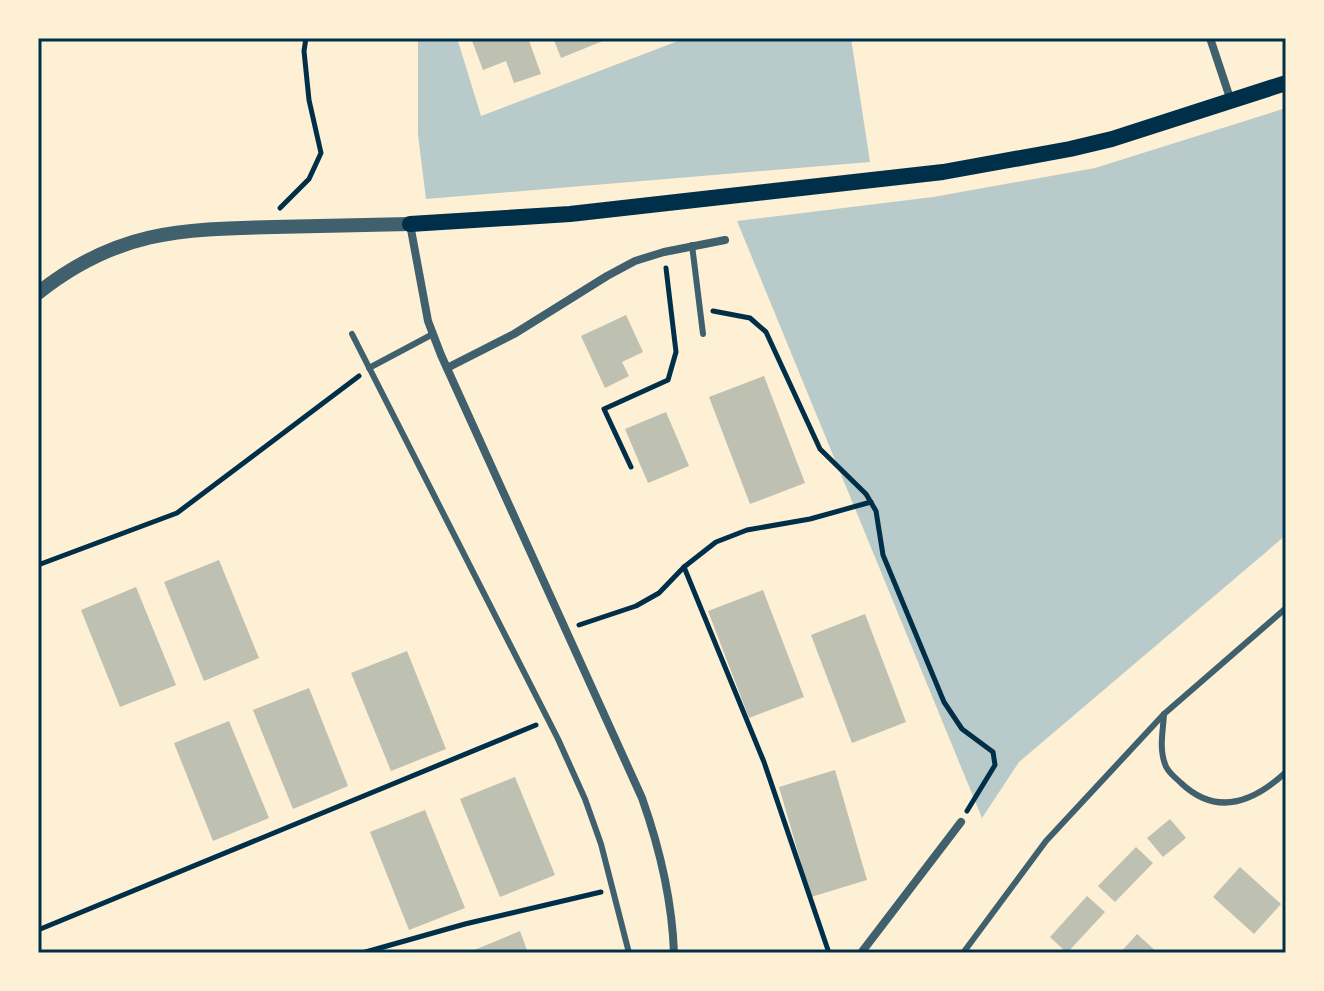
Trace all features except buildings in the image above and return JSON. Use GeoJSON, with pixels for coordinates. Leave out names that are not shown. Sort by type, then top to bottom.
{"type":"FeatureCollection","features":[{"type":"Feature","properties":{"kind":"main road"},"geometry":{"type":"LineString","coordinates":[[410,224],[570,214],[943,172],[1070,149],[1154,127],[1286,83]]}},
{"type":"Feature","properties":{"kind":"street"},"geometry":{"type":"LineString","coordinates":[[1210,38],[1231,102]]}},
{"type":"Feature","properties":{"kind":"street"},"geometry":{"type":"LineString","coordinates":[[38,293],[86,259],[134,240],[198,228],[410,224],[420,286],[433,334],[625,758],[658,845],[669,890],[674,953]]}},
{"type":"Feature","properties":{"kind":"street"},"geometry":{"type":"LineString","coordinates":[[447,368],[514,334],[635,261],[692,245],[725,240]]}},
{"type":"Feature","properties":{"kind":"street"},"geometry":{"type":"LineString","coordinates":[[861,953],[961,822]]}},
{"type":"Feature","properties":{"kind":"lane"},"geometry":{"type":"LineString","coordinates":[[692,245],[703,334]]}},
{"type":"Feature","properties":{"kind":"lane"},"geometry":{"type":"LineString","coordinates":[[352,334],[585,799],[601,844],[629,953]]}},
{"type":"Feature","properties":{"kind":"lane"},"geometry":{"type":"LineString","coordinates":[[369,368],[433,334]]}},
{"type":"Feature","properties":{"kind":"lane"},"geometry":{"type":"LineString","coordinates":[[963,953],[1046,841],[1164,714],[1286,608]]}},
{"type":"Feature","properties":{"kind":"lane"},"geometry":{"type":"LineString","coordinates":[[1164,714],[1161,748],[1166,769],[1190,792],[1213,803],[1242,802],[1269,788],[1286,772]]}},
{"type":"Feature","properties":{"kind":"path"},"geometry":{"type":"LineString","coordinates":[[260,227],[309,179],[321,153],[309,100],[304,51],[306,38]]}},
{"type":"Feature","properties":{"kind":"path"},"geometry":{"type":"LineString","coordinates":[[631,467],[604,409],[668,380],[676,352],[664,252]]}},
{"type":"Feature","properties":{"kind":"path"},"geometry":{"type":"LineString","coordinates":[[700,311],[750,318],[766,332],[820,449],[866,494],[876,511],[883,555],[944,702],[962,729],[993,752],[995,765],[961,822]]}},
{"type":"Feature","properties":{"kind":"path"},"geometry":{"type":"LineString","coordinates":[[38,565],[177,513],[369,368]]}},
{"type":"Feature","properties":{"kind":"path"},"geometry":{"type":"LineString","coordinates":[[567,628],[636,606],[659,593],[684,567],[716,542],[747,530],[830,514],[871,502]]}},
{"type":"Feature","properties":{"kind":"path"},"geometry":{"type":"LineString","coordinates":[[684,567],[764,762],[829,953]]}},
{"type":"Feature","properties":{"kind":"path"},"geometry":{"type":"LineString","coordinates":[[38,930],[548,720]]}},
{"type":"Feature","properties":{"kind":"path"},"geometry":{"type":"LineString","coordinates":[[362,953],[465,924],[612,890]]}},
{"type":"Feature","properties":{"kind":"shaded area"},"geometry":{"type":"Polygon","coordinates":[[[418,38],[457,38],[481,116],[686,38],[851,38],[870,162],[426,199],[418,135],[418,38]]]}},
{"type":"Feature","properties":{"kind":"shaded area"},"geometry":{"type":"Polygon","coordinates":[[[1286,108],[1286,535],[1019,762],[982,818],[737,221],[933,197],[1095,168],[1286,108]]]}}]}
